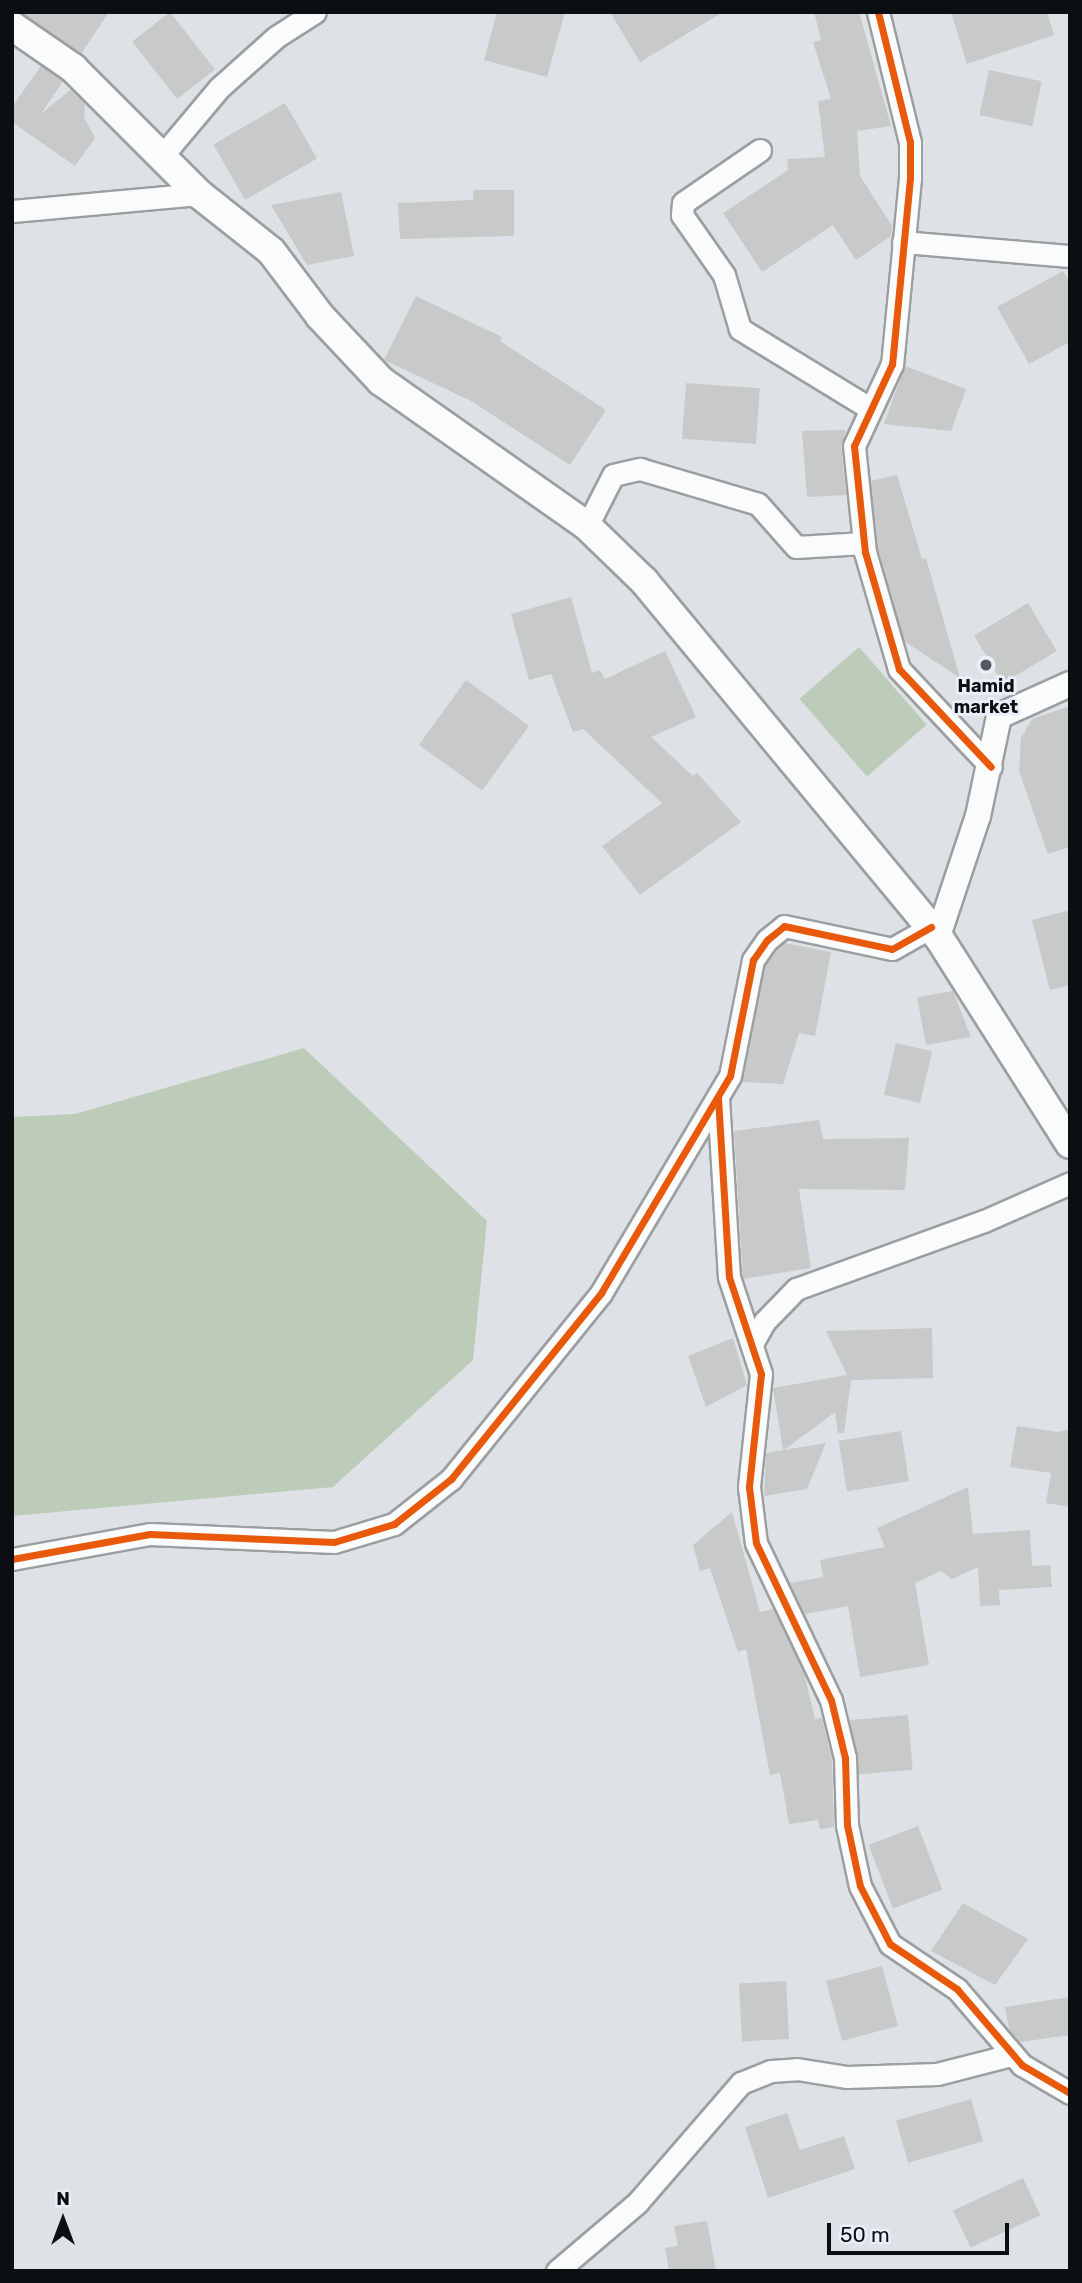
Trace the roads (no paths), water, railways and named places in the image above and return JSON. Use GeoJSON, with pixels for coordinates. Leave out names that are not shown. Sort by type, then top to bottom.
{"type":"FeatureCollection","features":[{"type":"Feature","properties":{"kind":"main road"},"geometry":{"type":"LineString","coordinates":[[12,26],[73,68],[200,194],[271,251],[320,316],[381,381],[587,526],[644,581],[934,932],[1070,1144]]}},
{"type":"Feature","properties":{"kind":"street"},"geometry":{"type":"LineString","coordinates":[[878,12],[910,142],[892,363],[854,446],[864,543],[877,610],[899,669],[991,767]]}},
{"type":"Feature","properties":{"kind":"street"},"geometry":{"type":"LineString","coordinates":[[162,156],[219,88],[310,13]]}},
{"type":"Feature","properties":{"kind":"street"},"geometry":{"type":"LineString","coordinates":[[760,150],[683,203],[682,215],[724,275],[740,329],[871,409]]}},
{"type":"Feature","properties":{"kind":"street"},"geometry":{"type":"LineString","coordinates":[[12,211],[200,194]]}},
{"type":"Feature","properties":{"kind":"street"},"geometry":{"type":"LineString","coordinates":[[903,242],[1070,256]]}},
{"type":"Feature","properties":{"kind":"street"},"geometry":{"type":"LineString","coordinates":[[587,526],[613,475],[640,469],[758,504],[796,547],[864,543]]}},
{"type":"Feature","properties":{"kind":"street"},"geometry":{"type":"LineString","coordinates":[[12,1559],[150,1534],[334,1542],[394,1524],[451,1479],[601,1293],[718,1098],[730,1076],[753,961],[775,932],[784,926],[807,928],[892,949],[934,932],[991,767],[999,716],[1070,684]]}},
{"type":"Feature","properties":{"kind":"street"},"geometry":{"type":"LineString","coordinates":[[718,1098],[729,1277],[752,1344],[762,1386],[749,1488],[756,1543],[831,1700],[845,1758],[847,1825],[860,1886],[890,1944],[957,1989],[1011,2055],[1070,2093]]}},
{"type":"Feature","properties":{"kind":"street"},"geometry":{"type":"LineString","coordinates":[[752,1344],[765,1321],[796,1289],[984,1221],[1070,1183]]}},
{"type":"Feature","properties":{"kind":"street"},"geometry":{"type":"LineString","coordinates":[[557,2271],[637,2203],[741,2083],[784,2070],[859,2077],[937,2074],[1011,2055]]}},
{"type":"Feature","properties":{"kind":"place","name":"Hamid market"},"geometry":{"type":"Point","coordinates":[986,665]}}]}
